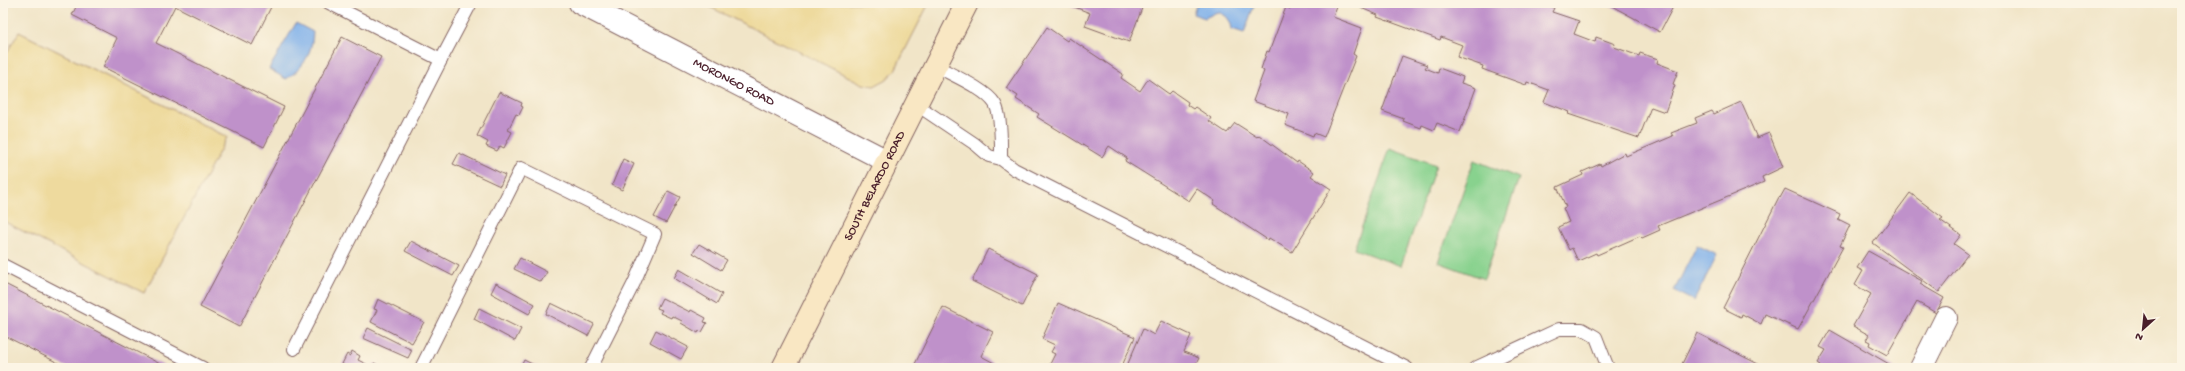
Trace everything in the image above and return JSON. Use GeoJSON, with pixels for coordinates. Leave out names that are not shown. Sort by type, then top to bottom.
{"type":"FeatureCollection","features":[{"type":"Feature","properties":{"kind":"street","name":"MORONGO ROAD"},"geometry":{"type":"LineString","coordinates":[[580,3],[887,161]]}},
{"type":"Feature","properties":{"kind":"street","name":"SOUTH BELARDO ROAD"},"geometry":{"type":"LineString","coordinates":[[782,368],[917,105],[967,3]]}},
{"type":"Feature","properties":{"kind":"street"},"geometry":{"type":"LineString","coordinates":[[1921,368],[1946,318]]}},
{"type":"Feature","properties":{"kind":"lane"},"geometry":{"type":"LineString","coordinates":[[329,3],[441,60]]}},
{"type":"Feature","properties":{"kind":"lane"},"geometry":{"type":"LineString","coordinates":[[294,349],[471,3]]}},
{"type":"Feature","properties":{"kind":"lane"},"geometry":{"type":"LineString","coordinates":[[936,66],[977,89],[994,103],[999,117],[1001,159]]}},
{"type":"Feature","properties":{"kind":"lane"},"geometry":{"type":"LineString","coordinates":[[917,105],[989,156],[1001,159],[1021,173],[1406,368]]}},
{"type":"Feature","properties":{"kind":"lane"},"geometry":{"type":"LineString","coordinates":[[421,368],[521,168],[655,234],[634,283],[591,368]]}},
{"type":"Feature","properties":{"kind":"lane"},"geometry":{"type":"LineString","coordinates":[[3,265],[203,368]]}},
{"type":"Feature","properties":{"kind":"lane"},"geometry":{"type":"LineString","coordinates":[[1475,368],[1559,329],[1582,329],[1596,337],[1608,368]]}},
{"type":"Feature","properties":{"kind":"green space"},"geometry":{"type":"Polygon","coordinates":[[[1390,148],[1436,165],[1401,266],[1354,249],[1390,148]]]}},
{"type":"Feature","properties":{"kind":"green space"},"geometry":{"type":"Polygon","coordinates":[[[1474,160],[1519,178],[1484,279],[1438,262],[1474,160]]]}},
{"type":"Feature","properties":{"kind":"sand"},"geometry":{"type":"Polygon","coordinates":[[[702,3],[929,3],[895,70],[887,79],[874,86],[863,84],[702,3]]]}},
{"type":"Feature","properties":{"kind":"sand"},"geometry":{"type":"Polygon","coordinates":[[[19,32],[227,137],[144,293],[3,221],[3,59],[19,32]]]}},
{"type":"Feature","properties":{"kind":"water"},"geometry":{"type":"Polygon","coordinates":[[[1197,3],[1255,3],[1244,33],[1232,29],[1228,18],[1220,13],[1217,12],[1205,18],[1193,14],[1197,3]]]}},
{"type":"Feature","properties":{"kind":"water"},"geometry":{"type":"Polygon","coordinates":[[[296,23],[313,32],[311,47],[302,65],[286,79],[269,69],[296,23]]]}},
{"type":"Feature","properties":{"kind":"water"},"geometry":{"type":"Polygon","coordinates":[[[1697,245],[1717,255],[1694,301],[1674,291],[1697,245]]]}},
{"type":"Feature","properties":{"kind":"building"},"geometry":{"type":"Polygon","coordinates":[[[78,3],[273,3],[252,45],[175,6],[156,43],[284,107],[264,147],[103,67],[117,38],[72,15],[78,3]]]}},
{"type":"Feature","properties":{"kind":"building"},"geometry":{"type":"Polygon","coordinates":[[[1064,3],[1144,3],[1129,42],[1085,26],[1090,13],[1064,3]]]}},
{"type":"Feature","properties":{"kind":"building"},"geometry":{"type":"Polygon","coordinates":[[[1292,3],[1338,3],[1333,17],[1362,28],[1353,54],[1356,56],[1324,137],[1314,133],[1313,136],[1285,125],[1289,114],[1253,101],[1264,71],[1261,69],[1267,51],[1269,52],[1286,7],[1290,9],[1292,3]]]}},
{"type":"Feature","properties":{"kind":"building"},"geometry":{"type":"Polygon","coordinates":[[[1357,3],[1541,3],[1554,8],[1552,12],[1579,21],[1574,34],[1595,42],[1596,37],[1615,44],[1614,47],[1639,56],[1640,53],[1658,59],[1657,63],[1678,71],[1673,84],[1675,85],[1665,112],[1651,107],[1639,138],[1568,114],[1570,112],[1544,102],[1549,90],[1527,82],[1526,85],[1482,69],[1483,66],[1457,57],[1462,45],[1441,37],[1440,40],[1377,17],[1378,15],[1356,6],[1357,3]]]}},
{"type":"Feature","properties":{"kind":"building"},"geometry":{"type":"Polygon","coordinates":[[[1606,3],[1675,3],[1660,32],[1606,3]]]}},
{"type":"Feature","properties":{"kind":"building"},"geometry":{"type":"Polygon","coordinates":[[[1047,27],[1067,41],[1069,38],[1123,74],[1121,78],[1140,91],[1148,79],[1169,94],[1172,91],[1188,102],[1187,105],[1193,109],[1195,107],[1211,118],[1209,121],[1227,133],[1235,123],[1257,137],[1259,135],[1297,163],[1298,161],[1314,172],[1311,176],[1331,189],[1292,252],[1269,238],[1268,240],[1213,204],[1215,201],[1197,189],[1189,201],[1125,161],[1127,158],[1109,146],[1102,157],[1037,117],[1039,114],[1016,99],[1018,96],[1006,88],[1047,27]]]}},
{"type":"Feature","properties":{"kind":"building"},"geometry":{"type":"Polygon","coordinates":[[[342,37],[381,57],[239,327],[200,307],[342,37]]]}},
{"type":"Feature","properties":{"kind":"building"},"geometry":{"type":"Polygon","coordinates":[[[1402,56],[1427,65],[1425,68],[1438,73],[1439,68],[1463,77],[1461,83],[1476,88],[1460,132],[1437,123],[1434,130],[1422,125],[1421,128],[1403,121],[1404,119],[1382,111],[1402,56]]]}},
{"type":"Feature","properties":{"kind":"building"},"geometry":{"type":"Polygon","coordinates":[[[499,92],[522,103],[521,106],[523,107],[519,115],[516,114],[508,130],[512,132],[504,148],[500,146],[497,151],[486,146],[488,142],[477,136],[499,92]]]}},
{"type":"Feature","properties":{"kind":"building"},"geometry":{"type":"Polygon","coordinates":[[[1741,102],[1757,138],[1769,133],[1783,167],[1762,177],[1764,182],[1658,226],[1660,230],[1642,238],[1640,236],[1597,255],[1596,253],[1578,261],[1572,248],[1569,250],[1558,227],[1569,222],[1563,208],[1566,207],[1557,187],[1583,175],[1582,172],[1600,164],[1601,166],[1625,153],[1626,156],[1673,136],[1671,133],[1697,123],[1695,118],[1712,111],[1714,114],[1741,102]]]}},
{"type":"Feature","properties":{"kind":"building"},"geometry":{"type":"Polygon","coordinates":[[[459,153],[505,175],[500,186],[453,164],[459,153]]]}},
{"type":"Feature","properties":{"kind":"building"},"geometry":{"type":"Polygon","coordinates":[[[623,159],[634,164],[622,190],[612,185],[623,159]]]}},
{"type":"Feature","properties":{"kind":"building"},"geometry":{"type":"Polygon","coordinates":[[[1785,189],[1840,214],[1838,219],[1850,225],[1840,246],[1843,247],[1798,329],[1765,314],[1761,324],[1742,314],[1741,317],[1723,308],[1779,197],[1780,198],[1785,189]]]}},
{"type":"Feature","properties":{"kind":"building"},"geometry":{"type":"Polygon","coordinates":[[[668,191],[680,197],[666,223],[654,217],[668,191]]]}},
{"type":"Feature","properties":{"kind":"building"},"geometry":{"type":"Polygon","coordinates":[[[1910,193],[1943,218],[1940,220],[1961,235],[1954,244],[1968,254],[1939,292],[1873,243],[1910,193]]]}},
{"type":"Feature","properties":{"kind":"building"},"geometry":{"type":"Polygon","coordinates":[[[411,241],[459,266],[453,276],[405,251],[411,241]]]}},
{"type":"Feature","properties":{"kind":"building"},"geometry":{"type":"Polygon","coordinates":[[[699,244],[727,260],[721,270],[693,253],[699,244]]]}},
{"type":"Feature","properties":{"kind":"building"},"geometry":{"type":"Polygon","coordinates":[[[988,249],[1038,274],[1022,306],[972,281],[988,249]]]}},
{"type":"Feature","properties":{"kind":"building"},"geometry":{"type":"Polygon","coordinates":[[[1868,251],[1922,281],[1920,284],[1944,298],[1936,313],[1917,302],[1887,355],[1869,345],[1870,342],[1866,340],[1869,335],[1853,326],[1871,294],[1855,285],[1863,271],[1857,268],[1868,251]]]}},
{"type":"Feature","properties":{"kind":"building"},"geometry":{"type":"Polygon","coordinates":[[[520,258],[547,272],[541,282],[514,269],[520,258]]]}},
{"type":"Feature","properties":{"kind":"building"},"geometry":{"type":"Polygon","coordinates":[[[679,269],[722,294],[717,304],[674,278],[679,269]]]}},
{"type":"Feature","properties":{"kind":"building"},"geometry":{"type":"Polygon","coordinates":[[[3,283],[168,368],[68,368],[3,335],[3,283]]]}},
{"type":"Feature","properties":{"kind":"building"},"geometry":{"type":"Polygon","coordinates":[[[496,283],[535,304],[529,314],[491,293],[496,283]]]}},
{"type":"Feature","properties":{"kind":"building"},"geometry":{"type":"Polygon","coordinates":[[[662,298],[706,318],[704,322],[707,323],[702,332],[699,331],[698,333],[681,323],[682,321],[672,316],[671,318],[660,313],[662,310],[657,308],[662,298]]]}},
{"type":"Feature","properties":{"kind":"building"},"geometry":{"type":"Polygon","coordinates":[[[378,299],[424,322],[412,343],[371,322],[377,310],[374,309],[378,299]]]}},
{"type":"Feature","properties":{"kind":"building"},"geometry":{"type":"Polygon","coordinates":[[[551,303],[594,324],[588,336],[546,314],[551,303]]]}},
{"type":"Feature","properties":{"kind":"building"},"geometry":{"type":"Polygon","coordinates":[[[1058,303],[1135,337],[1121,368],[1048,368],[1055,354],[1051,352],[1055,345],[1042,339],[1058,303]]]}},
{"type":"Feature","properties":{"kind":"building"},"geometry":{"type":"Polygon","coordinates":[[[943,307],[993,332],[981,356],[996,364],[994,368],[913,368],[943,307]]]}},
{"type":"Feature","properties":{"kind":"building"},"geometry":{"type":"Polygon","coordinates":[[[479,308],[521,329],[515,341],[474,319],[479,308]]]}},
{"type":"Feature","properties":{"kind":"building"},"geometry":{"type":"Polygon","coordinates":[[[1161,321],[1191,335],[1184,352],[1199,358],[1194,368],[1126,368],[1143,329],[1154,335],[1161,321]]]}},
{"type":"Feature","properties":{"kind":"building"},"geometry":{"type":"Polygon","coordinates":[[[368,328],[412,350],[408,358],[363,338],[368,328]]]}},
{"type":"Feature","properties":{"kind":"building"},"geometry":{"type":"Polygon","coordinates":[[[656,330],[688,347],[681,359],[650,342],[656,330]]]}},
{"type":"Feature","properties":{"kind":"building"},"geometry":{"type":"Polygon","coordinates":[[[1830,330],[1896,368],[1819,368],[1821,365],[1818,363],[1826,350],[1820,347],[1830,330]]]}},
{"type":"Feature","properties":{"kind":"building"},"geometry":{"type":"Polygon","coordinates":[[[1697,333],[1766,368],[1680,368],[1697,333]]]}},
{"type":"Feature","properties":{"kind":"building"},"geometry":{"type":"Polygon","coordinates":[[[352,351],[360,356],[358,360],[372,367],[374,363],[385,368],[348,368],[342,364],[347,354],[350,356],[352,351]]]}},
{"type":"Feature","properties":{"kind":"building"},"geometry":{"type":"Polygon","coordinates":[[[524,360],[540,368],[520,368],[524,360]]]}}]}
